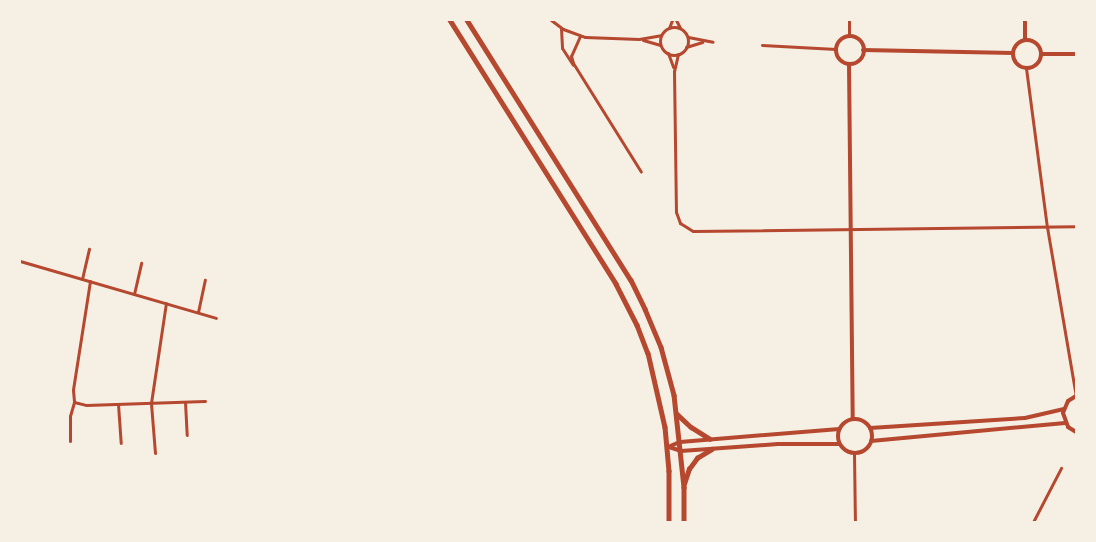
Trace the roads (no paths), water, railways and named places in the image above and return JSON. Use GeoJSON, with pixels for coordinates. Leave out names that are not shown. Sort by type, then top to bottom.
{"type":"FeatureCollection","features":[{"type":"Feature","properties":{"kind":"main road"},"geometry":{"type":"LineString","coordinates":[[450,20],[624,299],[648,353],[662,405],[668,447],[669,522]]}},
{"type":"Feature","properties":{"kind":"main road"},"geometry":{"type":"LineString","coordinates":[[467,20],[631,280],[661,346],[680,442],[684,522]]}},
{"type":"Feature","properties":{"kind":"main road"},"geometry":{"type":"LineString","coordinates":[[676,413],[691,427],[710,439]]}},
{"type":"Feature","properties":{"kind":"main road"},"geometry":{"type":"LineString","coordinates":[[684,486],[694,462],[712,449]]}},
{"type":"Feature","properties":{"kind":"street"},"geometry":{"type":"LineString","coordinates":[[551,20],[561,28],[580,36],[639,39],[661,45],[668,53],[675,71]]}},
{"type":"Feature","properties":{"kind":"street"},"geometry":{"type":"LineString","coordinates":[[639,39],[661,35],[674,20],[687,36],[704,42]]}},
{"type":"Feature","properties":{"kind":"street"},"geometry":{"type":"LineString","coordinates":[[849,20],[849,36]]}},
{"type":"Feature","properties":{"kind":"street"},"geometry":{"type":"LineString","coordinates":[[1025,20],[1025,40]]}},
{"type":"Feature","properties":{"kind":"street"},"geometry":{"type":"LineString","coordinates":[[561,28],[562,48],[641,172]]}},
{"type":"Feature","properties":{"kind":"street"},"geometry":{"type":"LineString","coordinates":[[669,28],[680,28]]}},
{"type":"Feature","properties":{"kind":"street"},"geometry":{"type":"LineString","coordinates":[[661,35],[661,45]]}},
{"type":"Feature","properties":{"kind":"street"},"geometry":{"type":"LineString","coordinates":[[578,71],[571,56],[580,36]]}},
{"type":"Feature","properties":{"kind":"street"},"geometry":{"type":"LineString","coordinates":[[686,46],[687,36]]}},
{"type":"Feature","properties":{"kind":"street"},"geometry":{"type":"LineString","coordinates":[[849,36],[859,40],[863,50],[859,60],[849,64],[839,59],[836,49],[840,40],[849,36]]}},
{"type":"Feature","properties":{"kind":"street"},"geometry":{"type":"LineString","coordinates":[[1025,40],[1036,43],[1041,54],[1038,63],[1026,68],[1015,61],[1013,53],[1017,44],[1025,40]]}},
{"type":"Feature","properties":{"kind":"street"},"geometry":{"type":"LineString","coordinates":[[712,42],[686,46],[678,54],[675,71],[676,212],[680,223],[693,231],[1077,226]]}},
{"type":"Feature","properties":{"kind":"street"},"geometry":{"type":"LineString","coordinates":[[762,45],[836,49]]}},
{"type":"Feature","properties":{"kind":"street"},"geometry":{"type":"LineString","coordinates":[[863,50],[1013,53]]}},
{"type":"Feature","properties":{"kind":"street"},"geometry":{"type":"LineString","coordinates":[[668,53],[678,54]]}},
{"type":"Feature","properties":{"kind":"street"},"geometry":{"type":"LineString","coordinates":[[1041,54],[1077,54]]}},
{"type":"Feature","properties":{"kind":"street"},"geometry":{"type":"LineString","coordinates":[[849,64],[853,419]]}},
{"type":"Feature","properties":{"kind":"street"},"geometry":{"type":"LineString","coordinates":[[1026,68],[1047,227],[1076,396],[1068,401],[1064,409],[1065,423]]}},
{"type":"Feature","properties":{"kind":"street"},"geometry":{"type":"LineString","coordinates":[[82,279],[89,249]]}},
{"type":"Feature","properties":{"kind":"street"},"geometry":{"type":"LineString","coordinates":[[20,261],[216,318]]}},
{"type":"Feature","properties":{"kind":"street"},"geometry":{"type":"LineString","coordinates":[[134,294],[141,263]]}},
{"type":"Feature","properties":{"kind":"street"},"geometry":{"type":"LineString","coordinates":[[198,312],[205,280]]}},
{"type":"Feature","properties":{"kind":"street"},"geometry":{"type":"LineString","coordinates":[[70,441],[69,416],[74,402],[73,390],[90,281]]}},
{"type":"Feature","properties":{"kind":"street"},"geometry":{"type":"LineString","coordinates":[[155,453],[152,403],[166,303]]}},
{"type":"Feature","properties":{"kind":"street"},"geometry":{"type":"LineString","coordinates":[[74,402],[80,405],[205,401]]}},
{"type":"Feature","properties":{"kind":"street"},"geometry":{"type":"LineString","coordinates":[[185,402],[187,435]]}},
{"type":"Feature","properties":{"kind":"street"},"geometry":{"type":"LineString","coordinates":[[118,404],[121,443]]}},
{"type":"Feature","properties":{"kind":"street"},"geometry":{"type":"LineString","coordinates":[[870,428],[1025,418],[1064,409]]}},
{"type":"Feature","properties":{"kind":"street"},"geometry":{"type":"LineString","coordinates":[[853,419],[862,421],[870,428],[871,441],[865,451],[854,454],[846,452],[839,444],[839,429],[842,424],[853,419]]}},
{"type":"Feature","properties":{"kind":"street"},"geometry":{"type":"LineString","coordinates":[[871,441],[1065,423],[1077,432]]}},
{"type":"Feature","properties":{"kind":"street"},"geometry":{"type":"LineString","coordinates":[[668,447],[680,442],[839,429]]}},
{"type":"Feature","properties":{"kind":"street"},"geometry":{"type":"LineString","coordinates":[[668,447],[681,451],[778,444],[839,444]]}},
{"type":"Feature","properties":{"kind":"street"},"geometry":{"type":"LineString","coordinates":[[854,454],[855,522]]}},
{"type":"Feature","properties":{"kind":"street"},"geometry":{"type":"LineString","coordinates":[[1033,522],[1061,468]]}}]}
